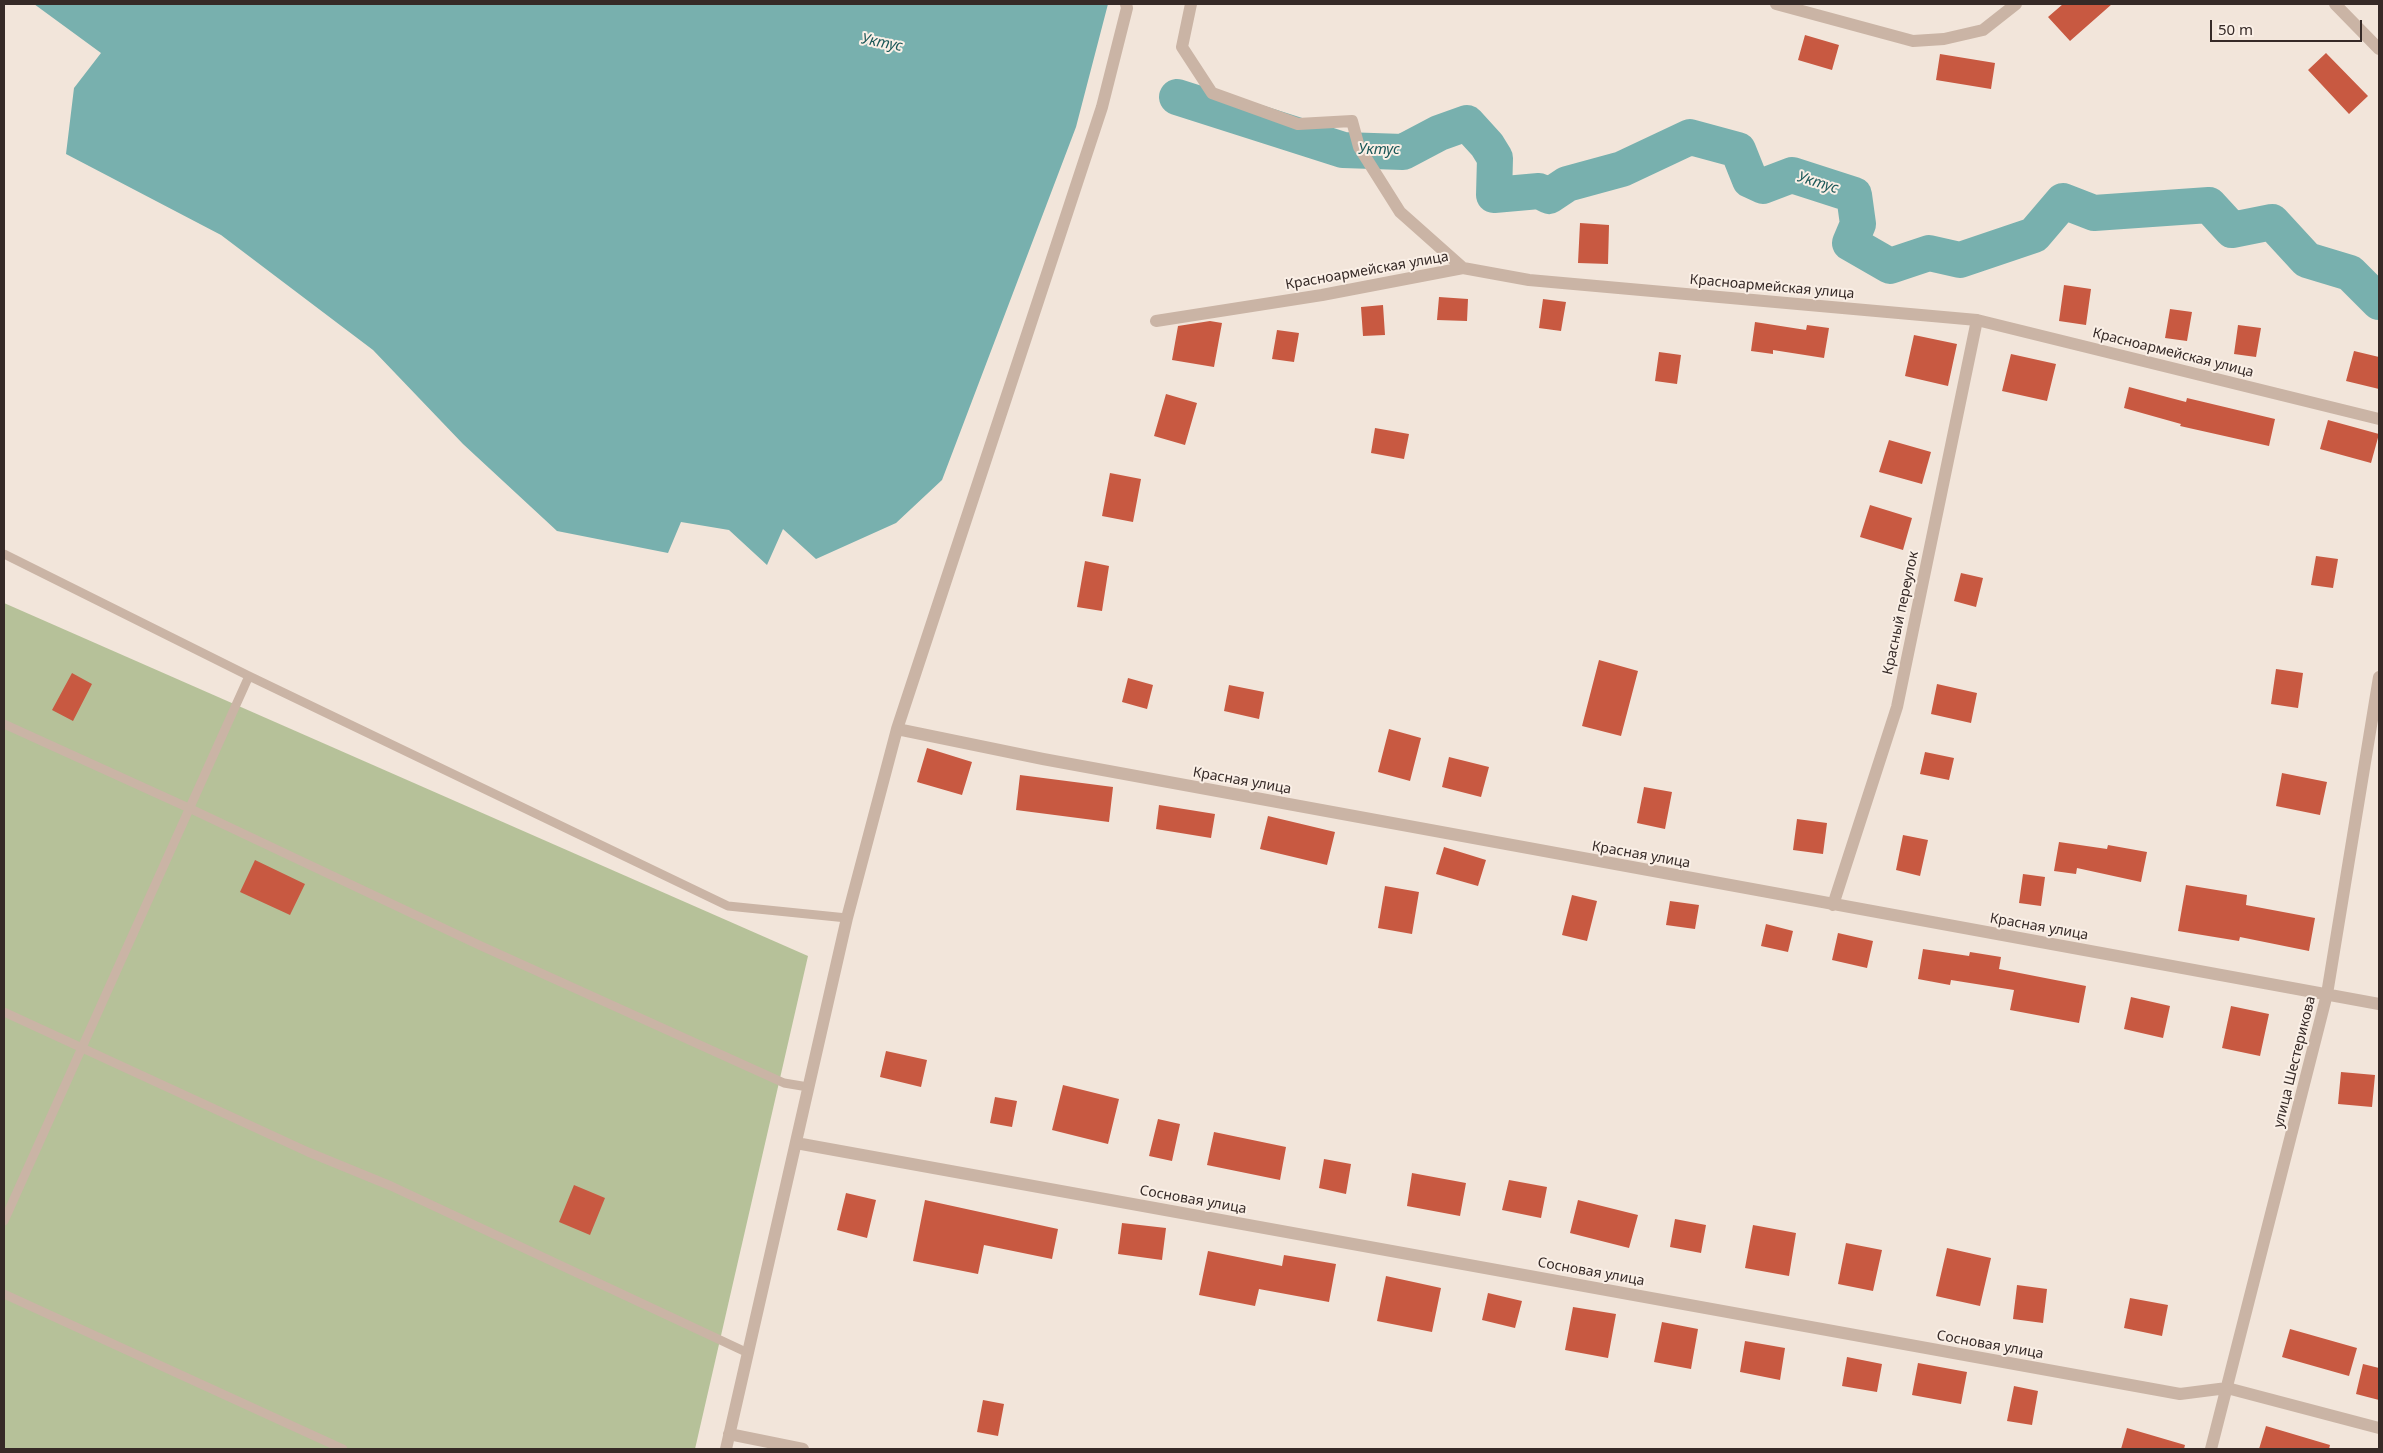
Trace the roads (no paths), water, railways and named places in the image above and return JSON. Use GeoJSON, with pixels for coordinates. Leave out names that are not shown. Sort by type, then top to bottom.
{"type":"FeatureCollection","features":[{"type":"Feature","properties":{"kind":"street"},"geometry":{"type":"LineString","coordinates":[[1191,4],[1182,47],[1212,93],[1298,124],[1352,121],[1359,147],[1400,212],[1463,268]]}},
{"type":"Feature","properties":{"kind":"street"},"geometry":{"type":"LineString","coordinates":[[1776,4],[1913,40],[1944,39],[1983,30],[2016,4]]}},
{"type":"Feature","properties":{"kind":"street"},"geometry":{"type":"LineString","coordinates":[[2335,4],[2379,50]]}},
{"type":"Feature","properties":{"kind":"street"},"geometry":{"type":"LineString","coordinates":[[726,1449],[846,918],[898,729],[1102,107],[1130,5]]}},
{"type":"Feature","properties":{"kind":"street","name":"Красноармейская улица"},"geometry":{"type":"LineString","coordinates":[[1156,321],[1322,295],[1463,268],[1529,280],[1977,320],[2379,419]]}},
{"type":"Feature","properties":{"kind":"street","name":"Красный переулок"},"geometry":{"type":"LineString","coordinates":[[1833,906],[1897,707],[1977,320]]}},
{"type":"Feature","properties":{"kind":"street","name":"улица Шестерикова"},"geometry":{"type":"LineString","coordinates":[[2211,1449],[2327,994],[2379,677]]}},
{"type":"Feature","properties":{"kind":"street","name":"Красная улица"},"geometry":{"type":"LineString","coordinates":[[898,729],[1053,761],[1833,906],[2379,1004]]}},
{"type":"Feature","properties":{"kind":"street","name":"Сосновая улица"},"geometry":{"type":"LineString","coordinates":[[796,1143],[2180,1394],[2227,1388],[2379,1428]]}},
{"type":"Feature","properties":{"kind":"street"},"geometry":{"type":"LineString","coordinates":[[729,1434],[803,1449]]}},
{"type":"Feature","properties":{"kind":"lane"},"geometry":{"type":"LineString","coordinates":[[4,554],[249,676],[728,906],[846,918]]}},
{"type":"Feature","properties":{"kind":"lane"},"geometry":{"type":"LineString","coordinates":[[4,1221],[191,809],[249,676]]}},
{"type":"Feature","properties":{"kind":"lane"},"geometry":{"type":"LineString","coordinates":[[4,724],[191,809],[479,946],[784,1083],[808,1087]]}},
{"type":"Feature","properties":{"kind":"lane"},"geometry":{"type":"LineString","coordinates":[[4,1012],[308,1152],[391,1186],[748,1353]]}},
{"type":"Feature","properties":{"kind":"lane"},"geometry":{"type":"LineString","coordinates":[[4,1294],[343,1449]]}},
{"type":"Feature","properties":{"kind":"water"},"geometry":{"type":"Polygon","coordinates":[[[34,4],[1108,4],[1076,127],[942,480],[896,523],[816,559],[783,529],[767,565],[729,530],[681,522],[668,553],[557,531],[463,444],[373,350],[221,235],[66,154],[74,88],[101,53],[34,4]]]}},
{"type":"Feature","properties":{"kind":"waterway","name":"Уктус"},"geometry":{"type":"LineString","coordinates":[[1177,97],[1343,150],[1403,152],[1439,133],[1467,123],[1487,145],[1495,158],[1494,195],[1539,191],[1549,196],[1567,184],[1622,169],[1690,137],[1738,150],[1750,180],[1763,186],[1792,175],[1854,195],[1858,224],[1850,243],[1890,266],[1929,253],[1960,260],[2034,235],[2063,201],[2094,213],[2209,205],[2232,230],[2272,222],[2307,260],[2350,273],[2379,302]]}}]}
